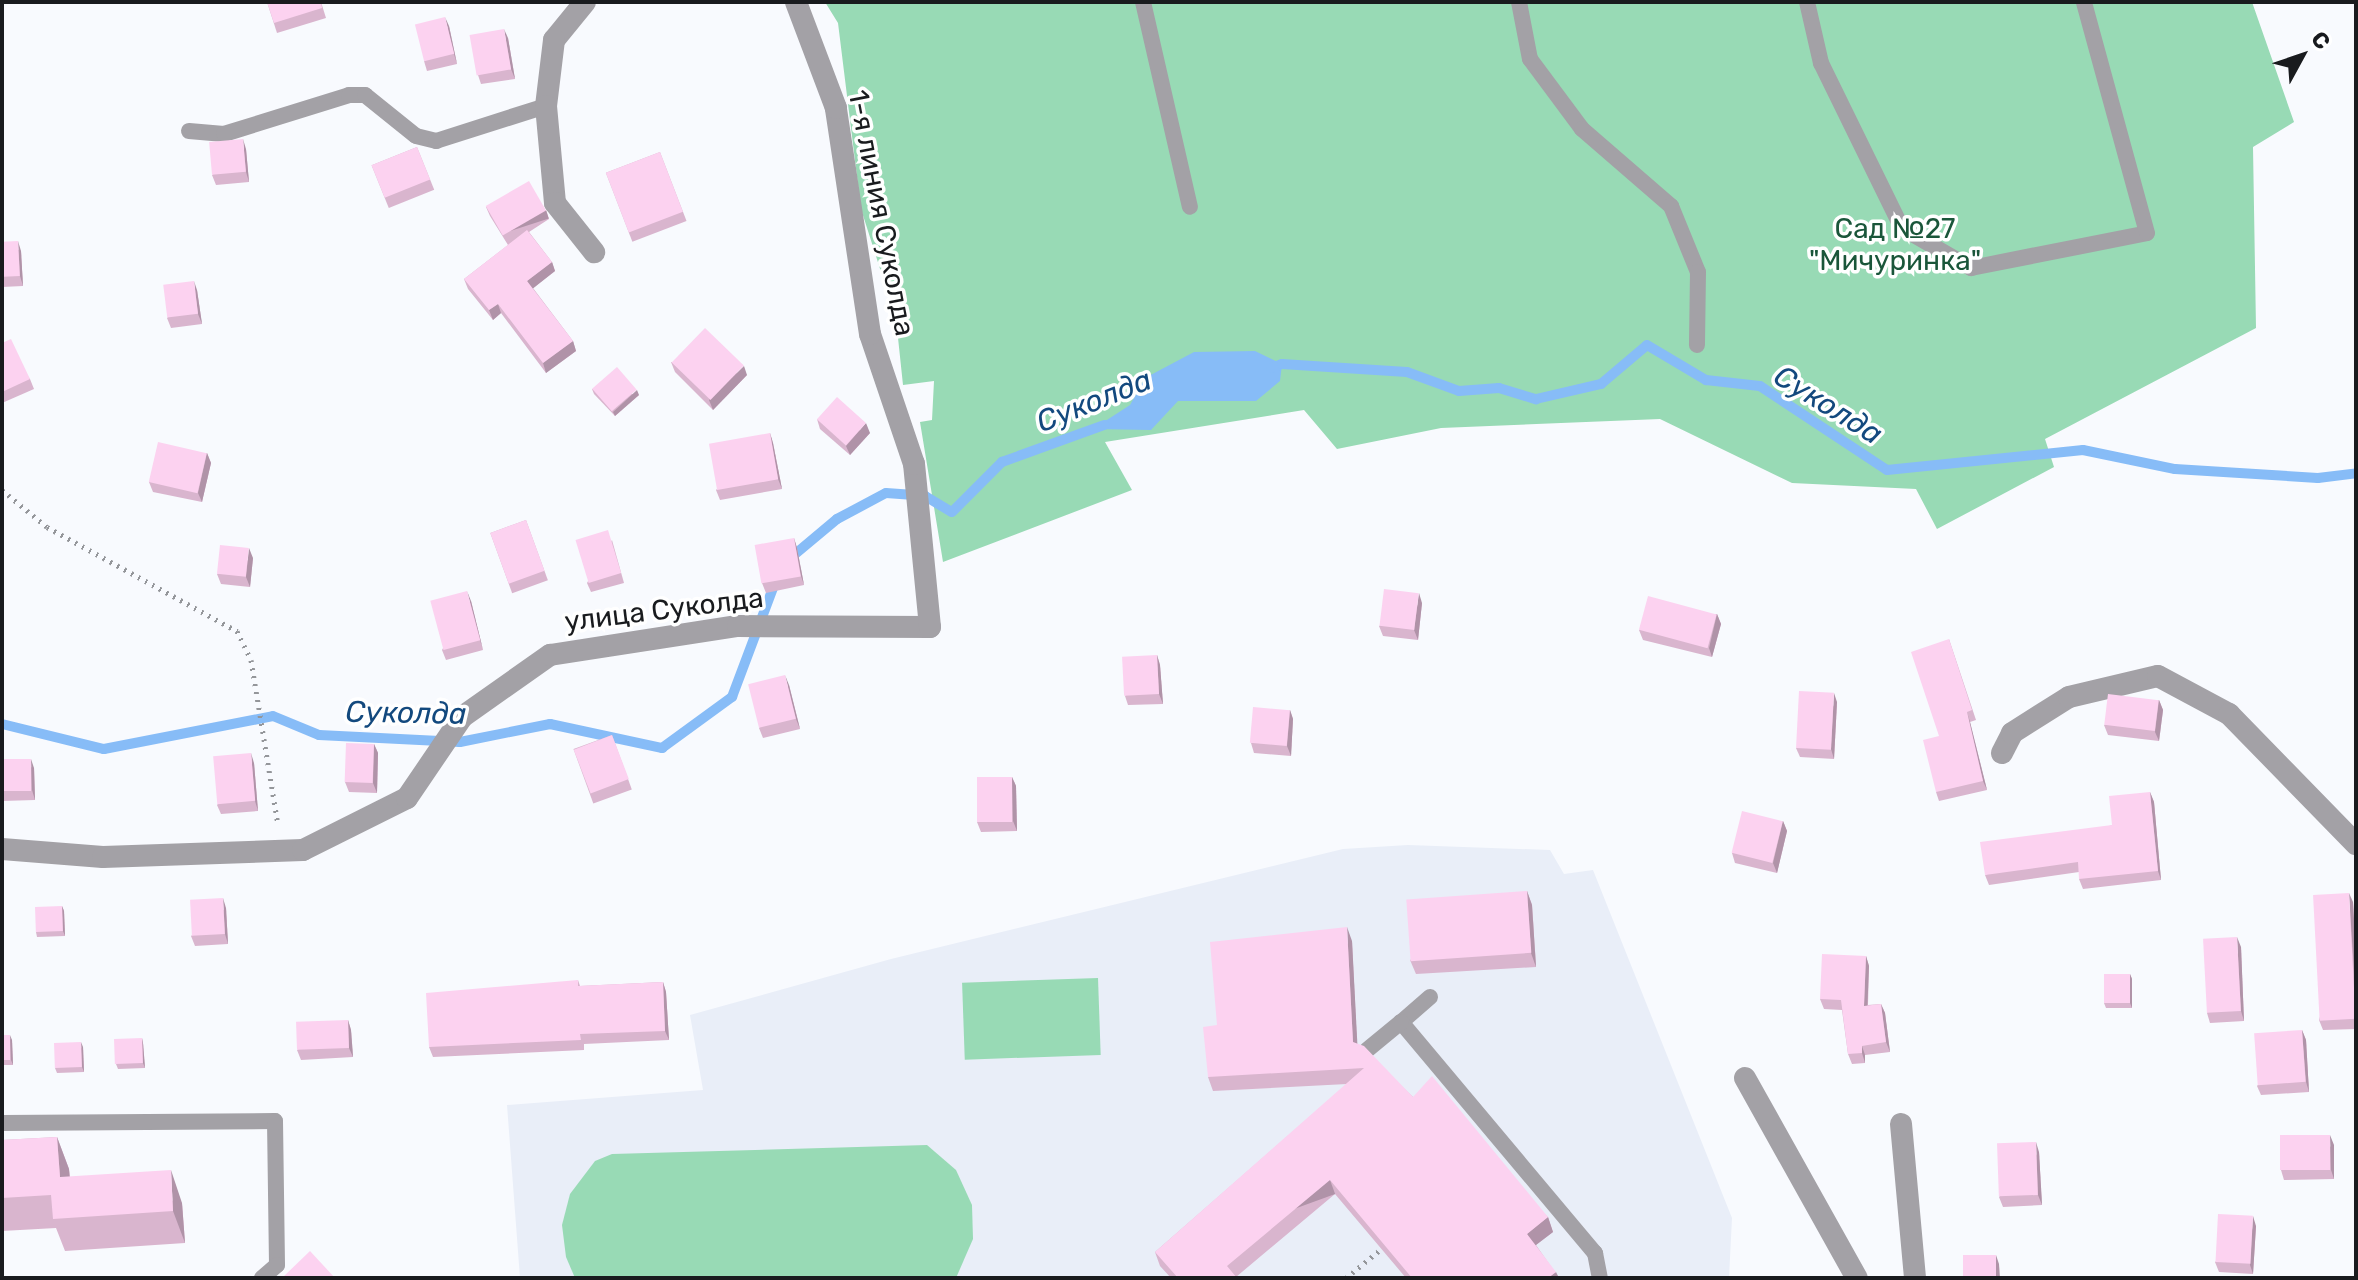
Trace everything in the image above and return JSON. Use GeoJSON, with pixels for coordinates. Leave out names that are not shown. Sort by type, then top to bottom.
{"type":"FeatureCollection","features":[{"type":"Feature","properties":{"kind":"street"},"geometry":{"type":"LineString","coordinates":[[585,2],[554,40],[546,106],[555,203],[594,252]]}},
{"type":"Feature","properties":{"kind":"street","name":"1-я линия Суколда"},"geometry":{"type":"LineString","coordinates":[[796,2],[836,108],[870,334],[914,464],[930,627]]}},
{"type":"Feature","properties":{"kind":"street","name":"улица Суколда"},"geometry":{"type":"LineString","coordinates":[[2,849],[103,857],[303,850],[407,798],[462,717],[550,655],[738,626],[930,627]]}},
{"type":"Feature","properties":{"kind":"street"},"geometry":{"type":"LineString","coordinates":[[2002,753],[2012,733],[2069,697],[2158,676],[2229,714],[2356,844]]}},
{"type":"Feature","properties":{"kind":"street"},"geometry":{"type":"LineString","coordinates":[[1745,1078],[1857,1278]]}},
{"type":"Feature","properties":{"kind":"street"},"geometry":{"type":"LineString","coordinates":[[1901,1124],[1915,1278]]}},
{"type":"Feature","properties":{"kind":"lane"},"geometry":{"type":"LineString","coordinates":[[1143,2],[1190,207]]}},
{"type":"Feature","properties":{"kind":"lane"},"geometry":{"type":"LineString","coordinates":[[1519,2],[1530,59],[1582,129],[1671,206],[1698,272],[1697,345]]}},
{"type":"Feature","properties":{"kind":"lane"},"geometry":{"type":"LineString","coordinates":[[1807,2],[1821,63],[1902,228],[1971,268],[2147,233],[2084,2]]}},
{"type":"Feature","properties":{"kind":"lane"},"geometry":{"type":"LineString","coordinates":[[189,131],[224,134],[349,95],[365,95],[416,136],[436,141],[546,106]]}},
{"type":"Feature","properties":{"kind":"lane"},"geometry":{"type":"LineString","coordinates":[[1367,1050],[1430,997]]}},
{"type":"Feature","properties":{"kind":"lane"},"geometry":{"type":"LineString","coordinates":[[1401,1022],[1595,1253],[1600,1278]]}},
{"type":"Feature","properties":{"kind":"lane"},"geometry":{"type":"LineString","coordinates":[[2,1123],[275,1121],[277,1265],[262,1278]]}},
{"type":"Feature","properties":{"kind":"path"},"geometry":{"type":"LineString","coordinates":[[2,490],[47,527],[237,631],[251,660],[282,851]]}},
{"type":"Feature","properties":{"kind":"path"},"geometry":{"type":"LineString","coordinates":[[1346,1278],[1381,1249]]}},
{"type":"Feature","properties":{"kind":"shaded area"},"geometry":{"type":"Polygon","coordinates":[[[1408,845],[1550,850],[1564,874],[1593,870],[1732,1218],[1729,1278],[520,1278],[507,1105],[703,1090],[690,1015],[891,959],[1343,849],[1408,845]]]}},
{"type":"Feature","properties":{"kind":"green space","name":"Сад №27 \"Мичуринка\""},"geometry":{"type":"Polygon","coordinates":[[[825,2],[2252,2],[2294,122],[2253,147],[2256,328],[2045,439],[2054,467],[1937,529],[1916,489],[1792,483],[1660,419],[1441,428],[1337,449],[1304,410],[1105,442],[1132,490],[943,562],[920,422],[932,420],[934,381],[903,385],[896,319],[861,209],[838,23],[825,2]]]}},
{"type":"Feature","properties":{"kind":"green space"},"geometry":{"type":"Polygon","coordinates":[[[1098,978],[1101,1055],[965,1060],[962,983],[1098,978]]]}},
{"type":"Feature","properties":{"kind":"green space"},"geometry":{"type":"Polygon","coordinates":[[[927,1145],[956,1170],[972,1205],[973,1239],[956,1278],[575,1278],[566,1257],[562,1225],[570,1194],[595,1161],[612,1154],[927,1145]]]}},
{"type":"Feature","properties":{"kind":"water"},"geometry":{"type":"Polygon","coordinates":[[[1255,351],[1282,364],[1280,381],[1256,401],[1178,401],[1151,430],[1093,429],[1130,405],[1145,378],[1194,352],[1255,351]]]}},
{"type":"Feature","properties":{"kind":"building"},"geometry":{"type":"Polygon","coordinates":[[[267,2],[321,2],[322,8],[274,23],[267,2]]]}},
{"type":"Feature","properties":{"kind":"building"},"geometry":{"type":"Polygon","coordinates":[[[445,17],[454,54],[424,61],[415,24],[445,17]]]}},
{"type":"Feature","properties":{"kind":"building"},"geometry":{"type":"Polygon","coordinates":[[[504,29],[511,69],[477,75],[470,35],[504,29]]]}},
{"type":"Feature","properties":{"kind":"building"},"geometry":{"type":"Polygon","coordinates":[[[243,139],[246,172],[212,175],[209,142],[243,139]]]}},
{"type":"Feature","properties":{"kind":"building"},"geometry":{"type":"Polygon","coordinates":[[[417,147],[430,179],[385,198],[372,165],[417,147]]]}},
{"type":"Feature","properties":{"kind":"building"},"geometry":{"type":"Polygon","coordinates":[[[660,152],[683,212],[629,233],[606,173],[660,152]]]}},
{"type":"Feature","properties":{"kind":"building"},"geometry":{"type":"Polygon","coordinates":[[[529,181],[546,210],[503,235],[486,206],[529,181]]]}},
{"type":"Feature","properties":{"kind":"building"},"geometry":{"type":"Polygon","coordinates":[[[527,230],[552,262],[527,281],[573,341],[543,363],[498,304],[489,310],[464,279],[527,230]]]}},
{"type":"Feature","properties":{"kind":"building"},"geometry":{"type":"Polygon","coordinates":[[[18,241],[20,276],[4,277],[2,242],[18,241]]]}},
{"type":"Feature","properties":{"kind":"building"},"geometry":{"type":"Polygon","coordinates":[[[194,281],[198,314],[167,318],[163,285],[194,281]]]}},
{"type":"Feature","properties":{"kind":"building"},"geometry":{"type":"Polygon","coordinates":[[[705,328],[744,366],[711,400],[672,363],[705,328]]]}},
{"type":"Feature","properties":{"kind":"building"},"geometry":{"type":"Polygon","coordinates":[[[11,339],[30,379],[2,392],[2,343],[11,339]]]}},
{"type":"Feature","properties":{"kind":"building"},"geometry":{"type":"Polygon","coordinates":[[[617,367],[637,390],[612,411],[592,389],[617,367]]]}},
{"type":"Feature","properties":{"kind":"building"},"geometry":{"type":"Polygon","coordinates":[[[837,397],[866,423],[846,445],[817,419],[837,397]]]}},
{"type":"Feature","properties":{"kind":"building"},"geometry":{"type":"Polygon","coordinates":[[[770,433],[778,479],[717,490],[709,444],[770,433]]]}},
{"type":"Feature","properties":{"kind":"building"},"geometry":{"type":"Polygon","coordinates":[[[158,442],[207,453],[197,493],[149,482],[158,442]]]}},
{"type":"Feature","properties":{"kind":"building"},"geometry":{"type":"Polygon","coordinates":[[[526,520],[544,571],[509,584],[490,533],[526,520]]]}},
{"type":"Feature","properties":{"kind":"building"},"geometry":{"type":"Polygon","coordinates":[[[608,530],[621,573],[589,583],[575,540],[608,530]]]}},
{"type":"Feature","properties":{"kind":"building"},"geometry":{"type":"Polygon","coordinates":[[[794,538],[801,576],[761,583],[755,545],[794,538]]]}},
{"type":"Feature","properties":{"kind":"building"},"geometry":{"type":"Polygon","coordinates":[[[220,545],[249,548],[246,577],[217,574],[220,545]]]}},
{"type":"Feature","properties":{"kind":"building"},"geometry":{"type":"Polygon","coordinates":[[[1384,589],[1419,593],[1414,630],[1379,626],[1384,589]]]}},
{"type":"Feature","properties":{"kind":"building"},"geometry":{"type":"Polygon","coordinates":[[[467,591],[480,640],[443,650],[430,601],[467,591]]]}},
{"type":"Feature","properties":{"kind":"building"},"geometry":{"type":"Polygon","coordinates":[[[1648,596],[1717,614],[1708,648],[1639,630],[1648,596]]]}},
{"type":"Feature","properties":{"kind":"building"},"geometry":{"type":"Polygon","coordinates":[[[1949,639],[1972,710],[1967,712],[1983,781],[1936,792],[1923,740],[1939,736],[1911,652],[1949,639]]]}},
{"type":"Feature","properties":{"kind":"building"},"geometry":{"type":"Polygon","coordinates":[[[1157,655],[1159,694],[1124,696],[1122,657],[1157,655]]]}},
{"type":"Feature","properties":{"kind":"building"},"geometry":{"type":"Polygon","coordinates":[[[785,675],[796,719],[759,728],[748,684],[785,675]]]}},
{"type":"Feature","properties":{"kind":"building"},"geometry":{"type":"Polygon","coordinates":[[[1799,691],[1834,693],[1831,750],[1796,748],[1799,691]]]}},
{"type":"Feature","properties":{"kind":"building"},"geometry":{"type":"Polygon","coordinates":[[[2108,694],[2159,700],[2155,731],[2104,725],[2108,694]]]}},
{"type":"Feature","properties":{"kind":"building"},"geometry":{"type":"Polygon","coordinates":[[[1253,707],[1290,710],[1287,746],[1250,743],[1253,707]]]}},
{"type":"Feature","properties":{"kind":"building"},"geometry":{"type":"Polygon","coordinates":[[[612,735],[629,779],[591,794],[574,750],[612,735]]]}},
{"type":"Feature","properties":{"kind":"building"},"geometry":{"type":"Polygon","coordinates":[[[346,743],[374,744],[373,783],[345,782],[346,743]]]}},
{"type":"Feature","properties":{"kind":"building"},"geometry":{"type":"Polygon","coordinates":[[[251,753],[255,801],[217,804],[213,756],[251,753]]]}},
{"type":"Feature","properties":{"kind":"building"},"geometry":{"type":"Polygon","coordinates":[[[2,759],[31,759],[31,791],[2,791],[2,759]]]}},
{"type":"Feature","properties":{"kind":"building"},"geometry":{"type":"Polygon","coordinates":[[[977,777],[1012,777],[1012,822],[977,822],[977,777]]]}},
{"type":"Feature","properties":{"kind":"building"},"geometry":{"type":"Polygon","coordinates":[[[2150,792],[2158,871],[2079,879],[2078,862],[1985,875],[1980,842],[2112,825],[2109,796],[2150,792]]]}},
{"type":"Feature","properties":{"kind":"building"},"geometry":{"type":"Polygon","coordinates":[[[1742,811],[1783,821],[1772,863],[1732,853],[1742,811]]]}},
{"type":"Feature","properties":{"kind":"building"},"geometry":{"type":"Polygon","coordinates":[[[1527,891],[1531,953],[1411,961],[1406,899],[1527,891]]]}},
{"type":"Feature","properties":{"kind":"building"},"geometry":{"type":"Polygon","coordinates":[[[2349,893],[2356,1019],[2320,1021],[2313,895],[2349,893]]]}},
{"type":"Feature","properties":{"kind":"building"},"geometry":{"type":"Polygon","coordinates":[[[223,898],[225,934],[192,936],[190,900],[223,898]]]}},
{"type":"Feature","properties":{"kind":"building"},"geometry":{"type":"Polygon","coordinates":[[[62,906],[63,931],[36,932],[35,907],[62,906]]]}},
{"type":"Feature","properties":{"kind":"building"},"geometry":{"type":"Polygon","coordinates":[[[1347,927],[1353,1042],[1364,1046],[1413,1097],[1432,1076],[1548,1217],[1527,1234],[1556,1272],[1548,1278],[1412,1278],[1330,1180],[1227,1266],[1237,1278],[1178,1278],[1155,1252],[1364,1068],[1208,1077],[1203,1027],[1217,1025],[1210,942],[1347,927]]]}},
{"type":"Feature","properties":{"kind":"building"},"geometry":{"type":"Polygon","coordinates":[[[2237,937],[2241,1011],[2207,1013],[2203,939],[2237,937]]]}},
{"type":"Feature","properties":{"kind":"building"},"geometry":{"type":"Polygon","coordinates":[[[1822,954],[1866,956],[1864,1006],[1881,1004],[1886,1042],[1862,1046],[1862,1053],[1848,1054],[1841,1000],[1820,999],[1822,954]]]}},
{"type":"Feature","properties":{"kind":"building"},"geometry":{"type":"Polygon","coordinates":[[[2104,974],[2130,974],[2130,1003],[2104,1003],[2104,974]]]}},
{"type":"Feature","properties":{"kind":"building"},"geometry":{"type":"Polygon","coordinates":[[[578,980],[578,986],[663,982],[665,1031],[580,1034],[581,1040],[429,1047],[426,993],[578,980]]]}},
{"type":"Feature","properties":{"kind":"building"},"geometry":{"type":"Polygon","coordinates":[[[348,1020],[349,1048],[297,1050],[296,1022],[348,1020]]]}},
{"type":"Feature","properties":{"kind":"building"},"geometry":{"type":"Polygon","coordinates":[[[2302,1030],[2306,1082],[2258,1085],[2254,1033],[2302,1030]]]}},
{"type":"Feature","properties":{"kind":"building"},"geometry":{"type":"Polygon","coordinates":[[[2,1035],[10,1035],[10,1060],[2,1060],[2,1035]]]}},
{"type":"Feature","properties":{"kind":"building"},"geometry":{"type":"Polygon","coordinates":[[[142,1038],[143,1063],[115,1064],[114,1039],[142,1038]]]}},
{"type":"Feature","properties":{"kind":"building"},"geometry":{"type":"Polygon","coordinates":[[[81,1042],[82,1067],[55,1068],[54,1043],[81,1042]]]}},
{"type":"Feature","properties":{"kind":"building"},"geometry":{"type":"Polygon","coordinates":[[[2280,1135],[2330,1135],[2330,1170],[2280,1170],[2280,1135]]]}},
{"type":"Feature","properties":{"kind":"building"},"geometry":{"type":"Polygon","coordinates":[[[57,1137],[60,1177],[171,1170],[173,1211],[53,1219],[51,1195],[2,1198],[2,1140],[57,1137]]]}},
{"type":"Feature","properties":{"kind":"building"},"geometry":{"type":"Polygon","coordinates":[[[2036,1142],[2038,1195],[1999,1196],[1997,1143],[2036,1142]]]}},
{"type":"Feature","properties":{"kind":"building"},"geometry":{"type":"Polygon","coordinates":[[[2218,1214],[2253,1216],[2250,1264],[2215,1262],[2218,1214]]]}},
{"type":"Feature","properties":{"kind":"building"},"geometry":{"type":"Polygon","coordinates":[[[310,1251],[335,1278],[282,1278],[310,1251]]]}},
{"type":"Feature","properties":{"kind":"building"},"geometry":{"type":"Polygon","coordinates":[[[1963,1255],[1996,1255],[1996,1278],[1963,1278],[1963,1255]]]}},
{"type":"Feature","properties":{"kind":"waterway","name":"Суколда"},"geometry":{"type":"LineString","coordinates":[[1271,368],[1282,364],[1407,372],[1459,391],[1499,388],[1536,399],[1601,384],[1647,345],[1706,380],[1760,386],[1887,470],[2083,450],[2175,469],[2318,478],[2356,473]]}},
{"type":"Feature","properties":{"kind":"waterway","name":"Суколда"},"geometry":{"type":"LineString","coordinates":[[788,560],[837,519],[886,493],[925,496],[952,512],[1002,462],[1104,425]]}},
{"type":"Feature","properties":{"kind":"waterway","name":"Суколда"},"geometry":{"type":"LineString","coordinates":[[2,724],[104,749],[273,716],[319,735],[460,742],[550,724],[662,748],[732,697],[776,580]]}}]}
